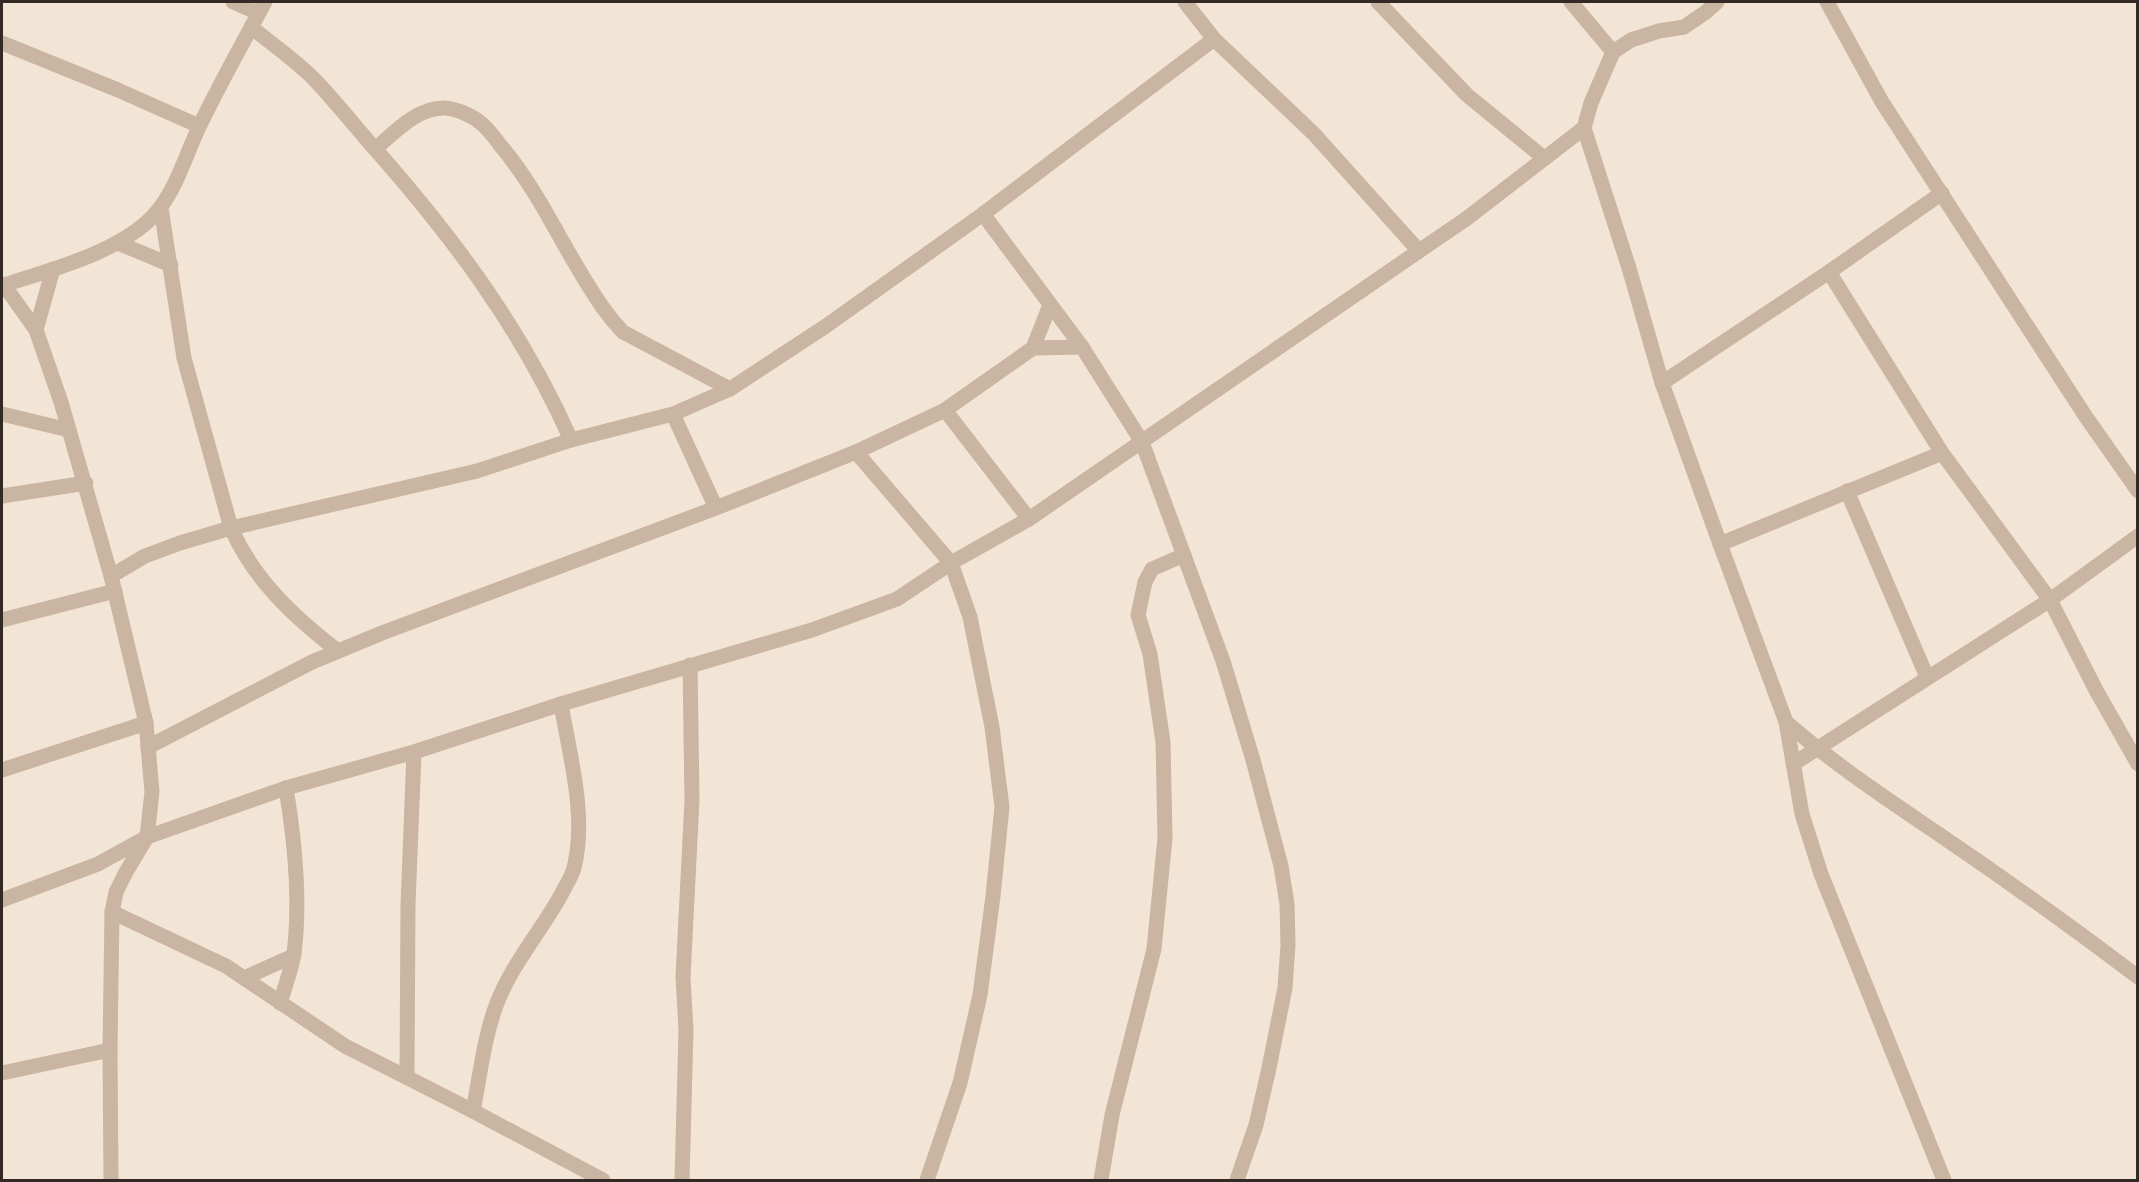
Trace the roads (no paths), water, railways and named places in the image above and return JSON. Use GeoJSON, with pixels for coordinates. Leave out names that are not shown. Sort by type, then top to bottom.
{"type":"FeatureCollection","features":[{"type":"Feature","properties":{"kind":"street"},"geometry":{"type":"LineString","coordinates":[[233,2],[258,14],[375,149],[474,270],[550,392],[571,440]]}},
{"type":"Feature","properties":{"kind":"street"},"geometry":{"type":"LineString","coordinates":[[1185,2],[1214,39],[1314,134],[1419,250]]}},
{"type":"Feature","properties":{"kind":"street"},"geometry":{"type":"LineString","coordinates":[[1378,2],[1467,95],[1544,158]]}},
{"type":"Feature","properties":{"kind":"street"},"geometry":{"type":"LineString","coordinates":[[1571,2],[1613,52]]}},
{"type":"Feature","properties":{"kind":"street"},"geometry":{"type":"LineString","coordinates":[[1718,2],[1684,27],[1659,31],[1631,40],[1613,52],[1591,103],[1584,128],[1629,268],[1662,383],[1786,722],[1802,814],[1821,874],[1944,1180]]}},
{"type":"Feature","properties":{"kind":"street"},"geometry":{"type":"LineString","coordinates":[[1827,2],[1882,102],[2031,334],[2138,491]]}},
{"type":"Feature","properties":{"kind":"street"},"geometry":{"type":"LineString","coordinates":[[111,1180],[112,912],[116,892],[147,837],[152,792],[146,723],[113,583],[62,402],[36,330],[3,285],[53,269],[118,243],[146,223],[161,208],[258,14]]}},
{"type":"Feature","properties":{"kind":"street"},"geometry":{"type":"LineString","coordinates":[[2,620],[113,583],[145,556],[180,543],[231,528],[477,471],[571,440],[673,414],[730,389],[817,332],[983,214],[1214,39]]}},
{"type":"Feature","properties":{"kind":"street"},"geometry":{"type":"LineString","coordinates":[[2,43],[200,126]]}},
{"type":"Feature","properties":{"kind":"street"},"geometry":{"type":"LineString","coordinates":[[375,149],[410,120],[426,112],[444,108],[465,113],[483,124],[511,158],[538,197],[578,269],[614,323],[623,332],[730,389]]}},
{"type":"Feature","properties":{"kind":"street"},"geometry":{"type":"LineString","coordinates":[[2,900],[98,864],[147,837],[286,788],[414,752],[690,665],[812,630],[897,599],[951,563],[1029,519],[1142,442],[1466,219],[1584,128]]}},
{"type":"Feature","properties":{"kind":"street"},"geometry":{"type":"LineString","coordinates":[[1662,383],[1829,272],[1942,193]]}},
{"type":"Feature","properties":{"kind":"street"},"geometry":{"type":"LineString","coordinates":[[161,208],[184,358],[231,528],[242,552],[282,604],[338,651]]}},
{"type":"Feature","properties":{"kind":"street"},"geometry":{"type":"LineString","coordinates":[[983,214],[1082,346],[1142,442],[1223,661],[1253,760],[1281,866],[1287,904],[1288,945],[1285,988],[1256,1125],[1237,1180]]}},
{"type":"Feature","properties":{"kind":"street"},"geometry":{"type":"LineString","coordinates":[[118,243],[171,265]]}},
{"type":"Feature","properties":{"kind":"street"},"geometry":{"type":"LineString","coordinates":[[36,330],[53,269]]}},
{"type":"Feature","properties":{"kind":"street"},"geometry":{"type":"LineString","coordinates":[[1829,272],[1942,453],[2050,600],[2097,692],[2138,764]]}},
{"type":"Feature","properties":{"kind":"street"},"geometry":{"type":"LineString","coordinates":[[1033,348],[1050,305]]}},
{"type":"Feature","properties":{"kind":"street"},"geometry":{"type":"LineString","coordinates":[[148,747],[312,662],[338,651],[716,508],[856,452],[945,410],[1033,348],[1082,346]]}},
{"type":"Feature","properties":{"kind":"street"},"geometry":{"type":"LineString","coordinates":[[945,410],[1029,519]]}},
{"type":"Feature","properties":{"kind":"street"},"geometry":{"type":"LineString","coordinates":[[2,414],[69,430]]}},
{"type":"Feature","properties":{"kind":"street"},"geometry":{"type":"LineString","coordinates":[[673,414],[716,508]]}},
{"type":"Feature","properties":{"kind":"street"},"geometry":{"type":"LineString","coordinates":[[856,452],[951,563],[970,617],[992,727],[1002,807],[980,995],[960,1083],[927,1180]]}},
{"type":"Feature","properties":{"kind":"street"},"geometry":{"type":"LineString","coordinates":[[1719,544],[1942,453]]}},
{"type":"Feature","properties":{"kind":"street"},"geometry":{"type":"LineString","coordinates":[[2,496],[86,483]]}},
{"type":"Feature","properties":{"kind":"street"},"geometry":{"type":"LineString","coordinates":[[1847,491],[1927,677]]}},
{"type":"Feature","properties":{"kind":"street"},"geometry":{"type":"LineString","coordinates":[[1793,764],[2050,600],[2138,536]]}},
{"type":"Feature","properties":{"kind":"street"},"geometry":{"type":"LineString","coordinates":[[1101,1180],[1112,1115],[1154,949],[1165,838],[1163,742],[1150,654],[1138,615],[1145,582],[1152,569],[1184,555]]}},
{"type":"Feature","properties":{"kind":"street"},"geometry":{"type":"LineString","coordinates":[[682,1180],[686,1030],[683,977],[692,800],[690,665]]}},
{"type":"Feature","properties":{"kind":"street"},"geometry":{"type":"LineString","coordinates":[[473,1111],[497,1003],[574,870],[579,840],[578,814],[561,705]]}},
{"type":"Feature","properties":{"kind":"street"},"geometry":{"type":"LineString","coordinates":[[1786,722],[1816,748],[1880,796],[2084,936],[2138,977]]}},
{"type":"Feature","properties":{"kind":"street"},"geometry":{"type":"LineString","coordinates":[[2,770],[146,723]]}},
{"type":"Feature","properties":{"kind":"street"},"geometry":{"type":"LineString","coordinates":[[406,1077],[408,905],[414,752]]}},
{"type":"Feature","properties":{"kind":"street"},"geometry":{"type":"LineString","coordinates":[[280,1003],[293,956],[296,918],[294,834],[286,788]]}},
{"type":"Feature","properties":{"kind":"street"},"geometry":{"type":"LineString","coordinates":[[112,912],[226,966],[345,1046],[603,1180]]}},
{"type":"Feature","properties":{"kind":"street"},"geometry":{"type":"LineString","coordinates":[[244,978],[293,956]]}},
{"type":"Feature","properties":{"kind":"street"},"geometry":{"type":"LineString","coordinates":[[2,1073],[110,1050]]}}]}
